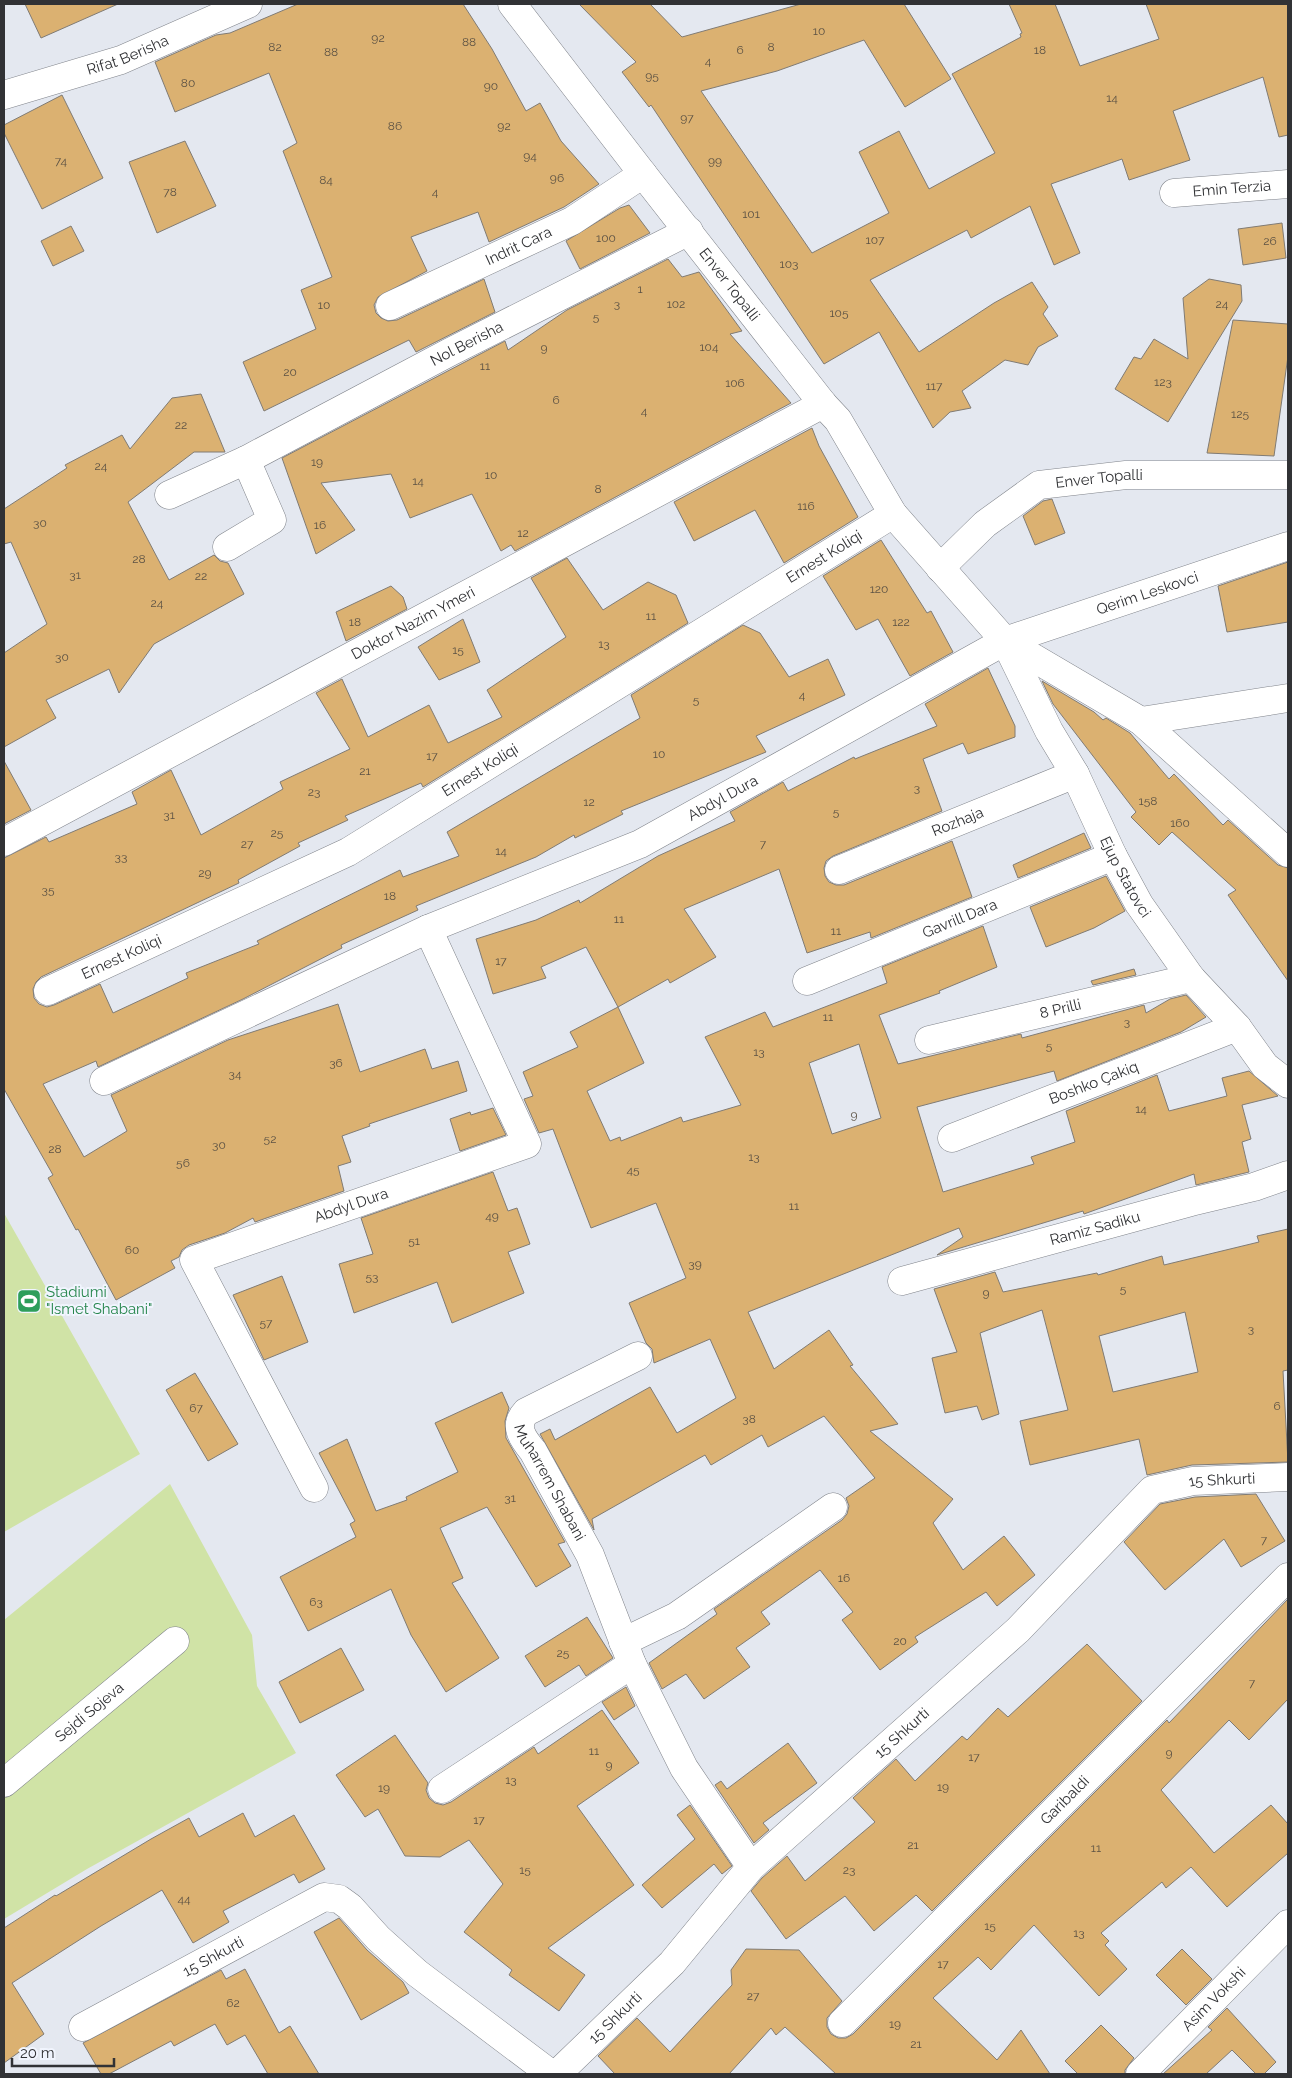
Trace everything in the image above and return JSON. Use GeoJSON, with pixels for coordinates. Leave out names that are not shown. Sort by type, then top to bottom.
{"type":"FeatureCollection","features":[{"type":"Feature","properties":{"kind":"street","name":"Rifat Berisha"},"geometry":{"type":"LineString","coordinates":[[4,95],[121,60],[248,4]]}},
{"type":"Feature","properties":{"kind":"street","name":"Enver Topalli"},"geometry":{"type":"LineString","coordinates":[[512,4],[642,174],[823,404],[838,420],[893,514],[1005,641],[1141,721],[1288,853]]}},
{"type":"Feature","properties":{"kind":"street","name":"Indrit Cara"},"geometry":{"type":"LineString","coordinates":[[390,306],[572,221],[642,174]]}},
{"type":"Feature","properties":{"kind":"street","name":"Emin Terzia"},"geometry":{"type":"LineString","coordinates":[[1174,193],[1288,184]]}},
{"type":"Feature","properties":{"kind":"street","name":"Nol Berisha"},"geometry":{"type":"LineString","coordinates":[[169,495],[246,460],[450,352],[688,231]]}},
{"type":"Feature","properties":{"kind":"street","name":"Doktor Nazim Ymeri"},"geometry":{"type":"LineString","coordinates":[[4,842],[823,404]]}},
{"type":"Feature","properties":{"kind":"street"},"geometry":{"type":"LineString","coordinates":[[227,547],[272,520],[246,460]]}},
{"type":"Feature","properties":{"kind":"street","name":"Enver Topalli"},"geometry":{"type":"LineString","coordinates":[[940,568],[984,524],[1039,486],[1126,475],[1288,475]]}},
{"type":"Feature","properties":{"kind":"street","name":"Ernest Koliqi"},"geometry":{"type":"LineString","coordinates":[[48,991],[348,852],[893,514]]}},
{"type":"Feature","properties":{"kind":"street","name":"Qerim Leskovci"},"geometry":{"type":"LineString","coordinates":[[1005,641],[1288,546]]}},
{"type":"Feature","properties":{"kind":"street","name":"Ejup Statovci"},"geometry":{"type":"LineString","coordinates":[[1005,641],[1049,730],[1075,774],[1113,856],[1139,904],[1191,978],[1237,1028],[1265,1066],[1288,1084]]}},
{"type":"Feature","properties":{"kind":"street","name":"Abdyl Dura"},"geometry":{"type":"LineString","coordinates":[[104,1081],[428,929],[640,844],[1005,641]]}},
{"type":"Feature","properties":{"kind":"street"},"geometry":{"type":"LineString","coordinates":[[1141,721],[1288,698]]}},
{"type":"Feature","properties":{"kind":"street","name":"Rozhaja"},"geometry":{"type":"LineString","coordinates":[[839,870],[1075,774]]}},
{"type":"Feature","properties":{"kind":"street","name":"Gavrill Dara"},"geometry":{"type":"LineString","coordinates":[[807,982],[1113,856]]}},
{"type":"Feature","properties":{"kind":"street","name":"Abdyl Dura"},"geometry":{"type":"LineString","coordinates":[[314,1488],[194,1260],[526,1144],[428,929]]}},
{"type":"Feature","properties":{"kind":"street","name":"8 Prilli"},"geometry":{"type":"LineString","coordinates":[[928,1040],[1191,978]]}},
{"type":"Feature","properties":{"kind":"street","name":"Boshko Çakiq"},"geometry":{"type":"LineString","coordinates":[[952,1138],[1237,1028]]}},
{"type":"Feature","properties":{"kind":"street","name":"Ramiz Sadiku"},"geometry":{"type":"LineString","coordinates":[[902,1281],[1191,1202],[1254,1187],[1288,1175]]}},
{"type":"Feature","properties":{"kind":"street","name":"Muharrem Shabani"},"geometry":{"type":"LineString","coordinates":[[638,1356],[526,1412],[519,1419],[518,1426],[590,1555],[627,1653],[684,1768],[751,1866]]}},
{"type":"Feature","properties":{"kind":"street","name":"15 Shkurti"},"geometry":{"type":"LineString","coordinates":[[557,2074],[672,1963],[751,1866],[1018,1630],[1152,1490],[1193,1481],[1288,1477]]}},
{"type":"Feature","properties":{"kind":"street"},"geometry":{"type":"LineString","coordinates":[[442,1788],[677,1616],[834,1507]]}},
{"type":"Feature","properties":{"kind":"street","name":"Garibaldi"},"geometry":{"type":"LineString","coordinates":[[842,2023],[1288,1577]]}},
{"type":"Feature","properties":{"kind":"street","name":"Sejdi Sojeva"},"geometry":{"type":"LineString","coordinates":[[4,1783],[176,1641]]}},
{"type":"Feature","properties":{"kind":"street","name":"15 Shkurti"},"geometry":{"type":"LineString","coordinates":[[83,2027],[324,1896],[339,1899],[350,1907],[378,1938],[417,1973],[551,2074]]}},
{"type":"Feature","properties":{"kind":"street","name":"Asim Vokshi"},"geometry":{"type":"LineString","coordinates":[[1140,2074],[1288,1924]]}},
{"type":"Feature","properties":{"kind":"green space","name":"Stadiumi \"Ismet Shabani\""},"geometry":{"type":"Polygon","coordinates":[[[4,1213],[140,1454],[4,1532],[4,1213]]]}},
{"type":"Feature","properties":{"kind":"green space"},"geometry":{"type":"Polygon","coordinates":[[[170,1484],[252,1635],[257,1686],[296,1753],[87,1869],[4,1919],[4,1620],[170,1484]]]}},
{"type":"Feature","properties":{"kind":"building"},"geometry":{"type":"Polygon","coordinates":[[[25,4],[118,4],[41,38],[25,4]]]}},
{"type":"Feature","properties":{"kind":"building"},"geometry":{"type":"Polygon","coordinates":[[[298,4],[463,4],[492,49],[526,111],[540,103],[561,141],[599,184],[564,207],[489,242],[478,212],[411,237],[427,271],[378,297],[374,305],[376,313],[381,318],[388,321],[397,320],[484,279],[495,312],[416,352],[409,340],[264,411],[243,362],[316,329],[301,290],[332,277],[283,151],[297,143],[269,73],[175,112],[155,62],[216,35],[230,33],[298,4]]]}},
{"type":"Feature","properties":{"kind":"building"},"geometry":{"type":"Polygon","coordinates":[[[579,4],[650,4],[682,37],[801,4],[904,4],[951,79],[905,107],[864,40],[777,71],[701,91],[812,253],[889,213],[859,152],[899,131],[929,189],[995,153],[952,74],[1021,37],[1020,34],[1022,33],[1009,4],[1055,4],[1080,66],[1159,39],[1146,4],[1288,4],[1288,135],[1279,137],[1263,77],[1173,111],[1190,160],[1129,180],[1122,159],[1051,184],[1080,253],[1054,265],[1030,206],[971,238],[967,230],[870,280],[919,352],[994,303],[1032,282],[1048,307],[1043,314],[1058,336],[1038,347],[1028,365],[1005,360],[962,391],[971,408],[950,412],[933,428],[879,332],[824,364],[651,105],[649,107],[622,72],[636,62],[579,4]]]}},
{"type":"Feature","properties":{"kind":"building"},"geometry":{"type":"Polygon","coordinates":[[[62,95],[103,178],[42,209],[4,133],[4,125],[62,95]]]}},
{"type":"Feature","properties":{"kind":"building"},"geometry":{"type":"Polygon","coordinates":[[[185,141],[216,206],[157,233],[129,162],[185,141]]]}},
{"type":"Feature","properties":{"kind":"building"},"geometry":{"type":"Polygon","coordinates":[[[629,205],[650,233],[580,269],[566,241],[620,208],[629,205]]]}},
{"type":"Feature","properties":{"kind":"building"},"geometry":{"type":"Polygon","coordinates":[[[1282,223],[1286,258],[1243,265],[1238,229],[1282,223]]]}},
{"type":"Feature","properties":{"kind":"building"},"geometry":{"type":"Polygon","coordinates":[[[71,226],[84,251],[53,266],[41,241],[71,226]]]}},
{"type":"Feature","properties":{"kind":"building"},"geometry":{"type":"Polygon","coordinates":[[[668,259],[682,277],[699,272],[742,331],[730,334],[791,403],[515,551],[511,545],[501,551],[472,494],[410,518],[391,474],[321,483],[355,530],[316,554],[282,458],[505,341],[508,350],[567,310],[668,259]]]}},
{"type":"Feature","properties":{"kind":"building"},"geometry":{"type":"Polygon","coordinates":[[[1209,279],[1241,285],[1242,301],[1168,422],[1115,389],[1134,357],[1141,359],[1154,339],[1188,359],[1183,298],[1209,279]]]}},
{"type":"Feature","properties":{"kind":"building"},"geometry":{"type":"Polygon","coordinates":[[[1233,320],[1288,324],[1288,356],[1274,456],[1207,453],[1233,320]]]}},
{"type":"Feature","properties":{"kind":"building"},"geometry":{"type":"Polygon","coordinates":[[[201,394],[225,452],[194,452],[128,502],[169,580],[214,555],[220,561],[228,563],[244,594],[154,644],[119,693],[109,669],[46,700],[56,718],[4,747],[4,653],[47,624],[11,542],[4,544],[4,509],[67,468],[65,465],[122,435],[130,449],[172,398],[201,394]]]}},
{"type":"Feature","properties":{"kind":"building"},"geometry":{"type":"Polygon","coordinates":[[[812,428],[819,446],[858,517],[784,563],[755,510],[694,541],[674,502],[812,428]]]}},
{"type":"Feature","properties":{"kind":"building"},"geometry":{"type":"Polygon","coordinates":[[[1052,499],[1065,533],[1035,545],[1023,516],[1043,501],[1052,499]]]}},
{"type":"Feature","properties":{"kind":"building"},"geometry":{"type":"Polygon","coordinates":[[[881,540],[927,613],[931,611],[953,652],[910,676],[878,619],[856,630],[823,576],[881,540]]]}},
{"type":"Feature","properties":{"kind":"building"},"geometry":{"type":"Polygon","coordinates":[[[567,558],[603,610],[648,582],[676,595],[688,623],[423,787],[421,783],[345,816],[348,820],[298,843],[300,846],[238,880],[239,883],[41,977],[33,989],[34,998],[39,1004],[47,1007],[54,1005],[100,984],[113,1013],[188,978],[186,973],[259,944],[257,941],[400,870],[403,877],[459,856],[447,832],[640,718],[631,695],[743,625],[760,633],[789,677],[828,659],[845,695],[756,736],[766,752],[621,811],[623,814],[575,838],[574,835],[536,857],[416,906],[418,910],[341,945],[342,948],[243,999],[98,1067],[96,1061],[43,1084],[84,1157],[127,1131],[111,1095],[228,1040],[338,1004],[360,1072],[425,1049],[432,1069],[458,1061],[467,1091],[369,1124],[370,1126],[342,1136],[351,1162],[338,1166],[344,1191],[255,1222],[253,1218],[225,1233],[189,1245],[182,1250],[179,1257],[171,1261],[175,1268],[116,1300],[48,1178],[53,1175],[4,1089],[4,858],[46,837],[49,842],[137,804],[132,792],[171,770],[201,835],[283,789],[280,782],[350,749],[316,693],[342,679],[368,737],[429,705],[448,743],[502,717],[487,690],[566,637],[531,578],[567,558]]]}},
{"type":"Feature","properties":{"kind":"building"},"geometry":{"type":"Polygon","coordinates":[[[1288,562],[1288,622],[1227,632],[1218,586],[1288,562]]]}},
{"type":"Feature","properties":{"kind":"building"},"geometry":{"type":"Polygon","coordinates":[[[391,586],[403,597],[407,609],[346,641],[336,612],[391,586]]]}},
{"type":"Feature","properties":{"kind":"building"},"geometry":{"type":"Polygon","coordinates":[[[463,619],[480,662],[439,680],[418,647],[463,619]]]}},
{"type":"Feature","properties":{"kind":"building"},"geometry":{"type":"Polygon","coordinates":[[[988,668],[1015,726],[1015,737],[968,754],[963,743],[923,759],[942,811],[833,856],[826,861],[824,868],[825,876],[829,882],[836,885],[844,885],[952,841],[972,897],[871,938],[870,932],[807,953],[779,869],[684,909],[716,957],[670,983],[668,979],[618,1007],[586,947],[541,967],[546,978],[493,994],[476,939],[536,920],[579,900],[580,903],[658,856],[735,821],[730,812],[783,782],[788,791],[854,757],[855,759],[937,726],[925,704],[988,668]]]}},
{"type":"Feature","properties":{"kind":"building"},"geometry":{"type":"Polygon","coordinates":[[[1042,681],[1094,712],[1103,720],[1106,718],[1130,733],[1169,779],[1174,774],[1223,825],[1228,820],[1278,865],[1288,868],[1288,981],[1228,895],[1236,890],[1172,832],[1159,845],[1131,817],[1136,812],[1053,704],[1042,681]]]}},
{"type":"Feature","properties":{"kind":"building"},"geometry":{"type":"Polygon","coordinates":[[[4,761],[31,810],[4,824],[4,761]]]}},
{"type":"Feature","properties":{"kind":"building"},"geometry":{"type":"Polygon","coordinates":[[[1084,833],[1091,848],[1018,878],[1013,865],[1084,833]]]}},
{"type":"Feature","properties":{"kind":"building"},"geometry":{"type":"Polygon","coordinates":[[[1106,876],[1125,911],[1094,928],[1046,947],[1030,907],[1106,876]]]}},
{"type":"Feature","properties":{"kind":"building"},"geometry":{"type":"Polygon","coordinates":[[[983,926],[997,967],[939,991],[940,993],[879,1015],[898,1064],[1021,1034],[1022,1038],[1144,1005],[1146,1013],[1170,999],[1186,995],[1206,1017],[1181,1032],[1057,1081],[1054,1071],[917,1107],[943,1192],[1034,1164],[1031,1157],[1075,1142],[1066,1111],[1157,1075],[1169,1111],[1227,1096],[1222,1078],[1249,1071],[1278,1096],[1242,1105],[1251,1139],[1242,1142],[1249,1172],[1196,1185],[1194,1174],[1084,1214],[1083,1211],[937,1255],[963,1237],[959,1228],[748,1312],[774,1369],[829,1330],[853,1365],[850,1366],[898,1424],[870,1431],[953,1499],[933,1523],[963,1570],[1004,1536],[1035,1575],[997,1606],[986,1592],[915,1637],[918,1642],[880,1670],[842,1620],[853,1612],[820,1570],[761,1612],[770,1624],[736,1648],[750,1667],[704,1699],[686,1674],[662,1689],[649,1663],[717,1614],[714,1609],[842,1520],[847,1514],[849,1506],[846,1498],[875,1478],[824,1416],[768,1447],[762,1435],[711,1465],[705,1455],[592,1519],[594,1530],[540,1434],[550,1429],[555,1440],[650,1387],[677,1433],[736,1398],[710,1339],[654,1363],[652,1349],[646,1343],[629,1303],[686,1278],[656,1203],[591,1228],[553,1129],[539,1133],[524,1099],[533,1096],[523,1072],[578,1047],[570,1032],[618,1007],[644,1063],[587,1091],[610,1141],[620,1137],[621,1141],[681,1117],[683,1122],[741,1105],[705,1037],[765,1012],[773,1027],[887,983],[882,967],[983,926]],[[859,1044],[809,1063],[832,1134],[881,1118],[859,1044]]]}},
{"type":"Feature","properties":{"kind":"building"},"geometry":{"type":"Polygon","coordinates":[[[1134,969],[1136,975],[1093,985],[1091,981],[1134,969]]]}},
{"type":"Feature","properties":{"kind":"building"},"geometry":{"type":"Polygon","coordinates":[[[493,1108],[506,1135],[460,1151],[450,1119],[470,1112],[471,1115],[493,1108]]]}},
{"type":"Feature","properties":{"kind":"building"},"geometry":{"type":"Polygon","coordinates":[[[493,1172],[508,1211],[517,1208],[530,1244],[508,1252],[524,1293],[452,1323],[437,1282],[354,1313],[339,1264],[373,1254],[361,1218],[493,1172]]]}},
{"type":"Feature","properties":{"kind":"building"},"geometry":{"type":"Polygon","coordinates":[[[1288,1229],[1288,1370],[1283,1371],[1288,1462],[1192,1465],[1147,1475],[1139,1439],[1030,1465],[1020,1421],[1068,1410],[1042,1310],[980,1333],[999,1414],[982,1420],[977,1406],[945,1413],[932,1358],[957,1352],[934,1289],[995,1272],[1003,1292],[1097,1273],[1098,1275],[1162,1256],[1164,1265],[1259,1242],[1257,1236],[1288,1229]],[[1185,1312],[1099,1336],[1113,1392],[1198,1372],[1185,1312]]]}},
{"type":"Feature","properties":{"kind":"building"},"geometry":{"type":"Polygon","coordinates":[[[282,1276],[308,1342],[264,1360],[233,1295],[282,1276]]]}},
{"type":"Feature","properties":{"kind":"building"},"geometry":{"type":"Polygon","coordinates":[[[195,1373],[238,1444],[208,1461],[166,1390],[195,1373]]]}},
{"type":"Feature","properties":{"kind":"building"},"geometry":{"type":"Polygon","coordinates":[[[502,1392],[509,1408],[505,1421],[506,1438],[565,1542],[558,1544],[571,1566],[536,1587],[487,1507],[440,1528],[463,1578],[452,1583],[499,1658],[446,1692],[411,1635],[391,1589],[308,1631],[280,1577],[356,1537],[350,1524],[355,1521],[319,1453],[347,1439],[376,1511],[407,1500],[406,1497],[458,1472],[435,1423],[502,1392]]]}},
{"type":"Feature","properties":{"kind":"building"},"geometry":{"type":"Polygon","coordinates":[[[1256,1494],[1285,1541],[1241,1567],[1224,1539],[1165,1590],[1124,1542],[1160,1504],[1195,1497],[1256,1494]]]}},
{"type":"Feature","properties":{"kind":"building"},"geometry":{"type":"Polygon","coordinates":[[[1288,1599],[1288,1699],[1249,1740],[1229,1720],[1161,1790],[1214,1853],[1271,1805],[1288,1824],[1288,1853],[1227,1907],[1191,1867],[1166,1888],[1162,1882],[1101,1933],[1109,1941],[1105,1945],[1127,1969],[1099,1996],[1034,1925],[991,1970],[978,1957],[933,1998],[997,2060],[1021,2030],[1050,2074],[836,2074],[785,2027],[776,2035],[771,2028],[729,2074],[615,2074],[598,2056],[637,2018],[670,2052],[732,1985],[731,1970],[746,1949],[799,1950],[842,2001],[827,2018],[827,2027],[831,2034],[838,2038],[846,2038],[853,2034],[1167,1720],[1169,1723],[1288,1599]]]}},
{"type":"Feature","properties":{"kind":"building"},"geometry":{"type":"Polygon","coordinates":[[[587,1617],[613,1658],[586,1676],[579,1665],[545,1687],[525,1656],[587,1617]]]}},
{"type":"Feature","properties":{"kind":"building"},"geometry":{"type":"Polygon","coordinates":[[[1087,1644],[1142,1701],[932,1911],[916,1895],[874,1931],[845,1896],[786,1939],[751,1891],[762,1878],[787,1856],[805,1881],[875,1822],[853,1798],[896,1759],[915,1781],[962,1736],[967,1740],[998,1708],[1008,1717],[1087,1644]]]}},
{"type":"Feature","properties":{"kind":"building"},"geometry":{"type":"Polygon","coordinates":[[[341,1648],[364,1690],[300,1723],[279,1682],[341,1648]]]}},
{"type":"Feature","properties":{"kind":"building"},"geometry":{"type":"Polygon","coordinates":[[[626,1687],[635,1706],[614,1720],[602,1702],[626,1687]]]}},
{"type":"Feature","properties":{"kind":"building"},"geometry":{"type":"Polygon","coordinates":[[[602,1710],[639,1763],[577,1806],[634,1885],[548,1948],[585,1975],[559,2011],[509,1975],[512,1970],[464,1932],[503,1884],[469,1840],[440,1857],[405,1856],[378,1809],[365,1817],[336,1775],[395,1735],[428,1783],[426,1790],[429,1798],[435,1803],[443,1805],[451,1802],[534,1747],[538,1754],[602,1710]]]}},
{"type":"Feature","properties":{"kind":"building"},"geometry":{"type":"Polygon","coordinates":[[[788,1743],[817,1783],[763,1823],[769,1830],[754,1843],[715,1785],[721,1781],[727,1789],[788,1743]]]}},
{"type":"Feature","properties":{"kind":"building"},"geometry":{"type":"Polygon","coordinates":[[[690,1805],[732,1866],[722,1874],[714,1864],[662,1908],[642,1885],[695,1839],[677,1815],[690,1805]]]}},
{"type":"Feature","properties":{"kind":"building"},"geometry":{"type":"Polygon","coordinates":[[[243,1813],[255,1837],[294,1815],[325,1869],[299,1883],[294,1874],[223,1911],[229,1922],[193,1943],[162,1890],[101,1926],[12,1983],[44,2034],[4,2063],[4,1928],[55,1895],[189,1818],[199,1837],[243,1813]]]}},
{"type":"Feature","properties":{"kind":"building"},"geometry":{"type":"Polygon","coordinates":[[[339,1918],[367,1950],[403,1982],[409,1993],[361,2020],[314,1932],[339,1918]]]}},
{"type":"Feature","properties":{"kind":"building"},"geometry":{"type":"Polygon","coordinates":[[[1182,1949],[1212,1979],[1186,2005],[1156,1975],[1182,1949]]]}},
{"type":"Feature","properties":{"kind":"building"},"geometry":{"type":"Polygon","coordinates":[[[245,1969],[279,2033],[290,2026],[319,2074],[268,2074],[245,2035],[227,2045],[215,2024],[174,2046],[171,2041],[109,2074],[101,2074],[83,2043],[221,1970],[226,1979],[245,1969]]]}},
{"type":"Feature","properties":{"kind":"building"},"geometry":{"type":"Polygon","coordinates":[[[1227,2008],[1276,2062],[1264,2074],[1256,2074],[1232,2050],[1206,2074],[1163,2074],[1212,2030],[1208,2027],[1227,2008]]]}},
{"type":"Feature","properties":{"kind":"building"},"geometry":{"type":"Polygon","coordinates":[[[1101,2025],[1134,2058],[1125,2070],[1125,2074],[1078,2074],[1065,2061],[1101,2025]]]}},
{"type":"Feature","properties":{"kind":"place","name":"Stadiumi \"Ismet Shabani\""},"geometry":{"type":"Point","coordinates":[29,1301]}}]}
